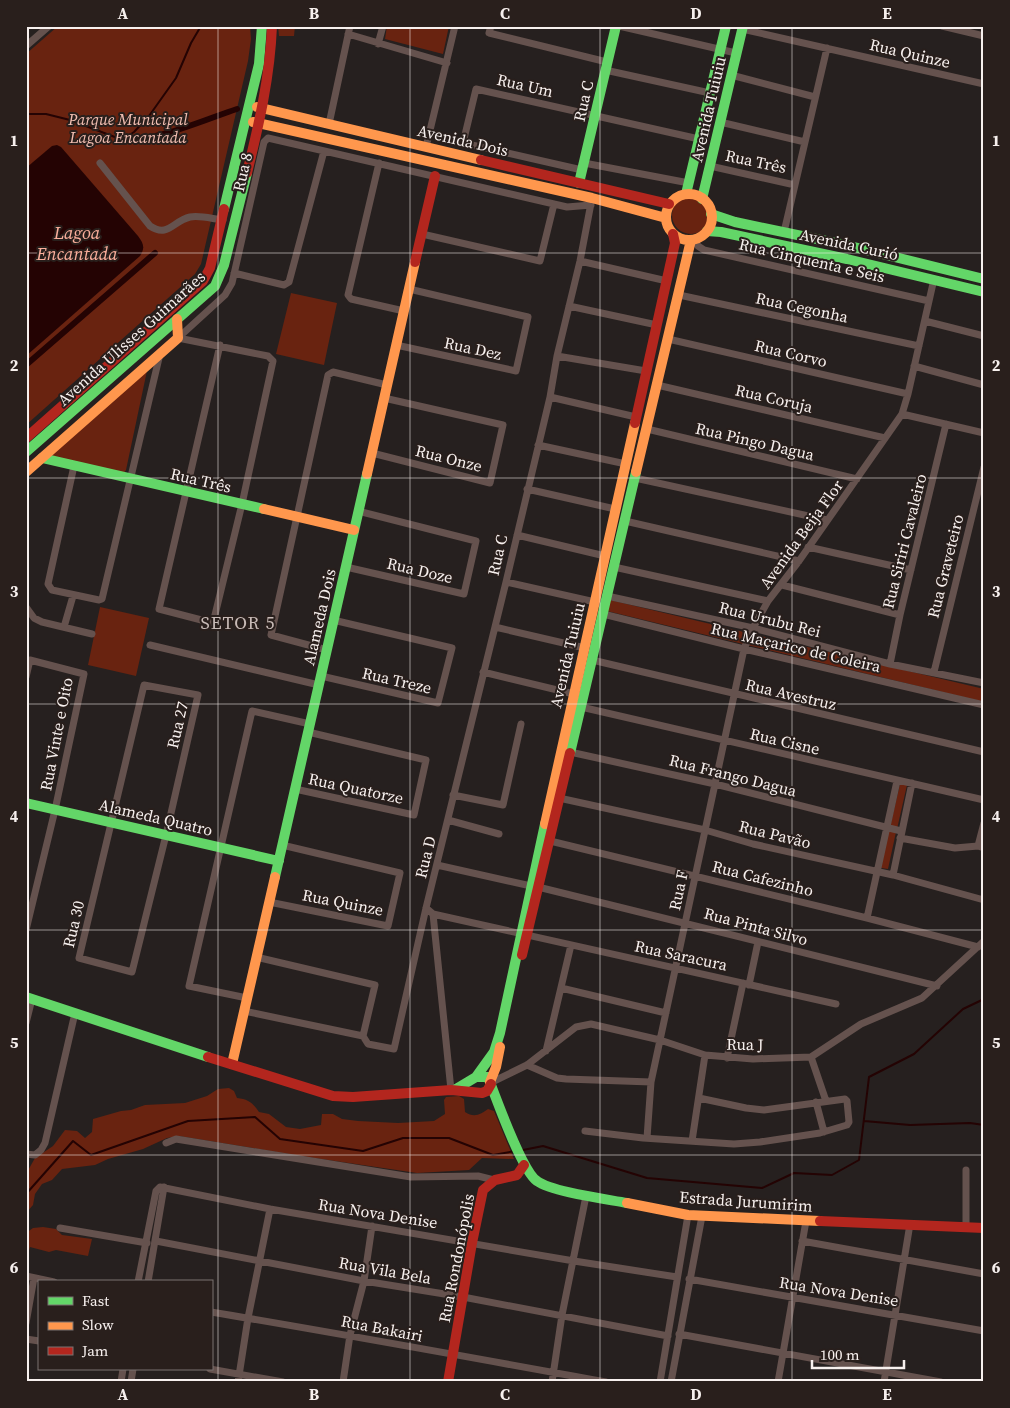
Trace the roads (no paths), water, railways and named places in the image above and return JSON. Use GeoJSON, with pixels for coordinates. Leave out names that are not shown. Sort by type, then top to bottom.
{"type":"FeatureCollection","features":[{"type":"Feature","properties":{"kind":"main road","name":"Avenida Ulisses Guimarães"},"geometry":{"type":"LineString","coordinates":[[26,438],[203,281],[210,268],[223,220],[259,64],[262,26]]}},
{"type":"Feature","properties":{"kind":"main road","name":"Avenida Ulisses Guimarães"},"geometry":{"type":"LineString","coordinates":[[26,452],[206,295],[220,277],[263,108],[271,52],[272,26]]}},
{"type":"Feature","properties":{"kind":"main road","name":"Rua C"},"geometry":{"type":"LineString","coordinates":[[579,183],[617,26]]}},
{"type":"Feature","properties":{"kind":"main road","name":"Avenida Tuiuiu"},"geometry":{"type":"LineString","coordinates":[[686,194],[726,26]]}},
{"type":"Feature","properties":{"kind":"main road","name":"Avenida Tuiuiu"},"geometry":{"type":"LineString","coordinates":[[702,199],[742,28]]}},
{"type":"Feature","properties":{"kind":"main road","name":"Avenida Dois"},"geometry":{"type":"LineString","coordinates":[[249,105],[670,204]]}},
{"type":"Feature","properties":{"kind":"main road","name":"Avenida Dois"},"geometry":{"type":"LineString","coordinates":[[245,121],[414,157],[591,202],[666,218]]}},
{"type":"Feature","properties":{"kind":"main road","name":"Alameda Dois"},"geometry":{"type":"LineString","coordinates":[[232,1064],[435,176]]}},
{"type":"Feature","properties":{"kind":"main road"},"geometry":{"type":"LineString","coordinates":[[686,194],[692,194],[702,199],[707,203],[711,214],[707,231],[693,240],[685,240],[674,234],[670,230],[666,218],[670,204],[686,194]]}},
{"type":"Feature","properties":{"kind":"main road","name":"Avenida Curió"},"geometry":{"type":"LineString","coordinates":[[711,214],[735,222],[850,246],[984,279]]}},
{"type":"Feature","properties":{"kind":"main road","name":"Avenida Curió"},"geometry":{"type":"LineString","coordinates":[[707,231],[721,232],[983,290]]}},
{"type":"Feature","properties":{"kind":"main road","name":"Avenida Tuiuiu"},"geometry":{"type":"LineString","coordinates":[[545,839],[559,798],[570,752],[574,694],[667,281],[675,243],[674,234]]}},
{"type":"Feature","properties":{"kind":"main road","name":"Avenida Tuiuiu"},"geometry":{"type":"LineString","coordinates":[[475,1078],[494,1052],[500,1033],[573,718],[581,707],[678,295],[693,240]]}},
{"type":"Feature","properties":{"kind":"main road"},"geometry":{"type":"LineString","coordinates":[[177,319],[178,338]]}},
{"type":"Feature","properties":{"kind":"main road","name":"Rua 8"},"geometry":{"type":"LineString","coordinates":[[26,472],[178,338]]}},
{"type":"Feature","properties":{"kind":"main road","name":"Rua Três"},"geometry":{"type":"LineString","coordinates":[[42,458],[130,480],[187,490],[354,530]]}},
{"type":"Feature","properties":{"kind":"main road"},"geometry":{"type":"LineString","coordinates":[[620,488],[632,491]]}},
{"type":"Feature","properties":{"kind":"main road","name":"Alameda Quatro"},"geometry":{"type":"LineString","coordinates":[[26,803],[278,861]]}},
{"type":"Feature","properties":{"kind":"main road","name":"Avenida Tuiuiu"},"geometry":{"type":"LineString","coordinates":[[490,1083],[496,1067],[523,934]]}},
{"type":"Feature","properties":{"kind":"main road"},"geometry":{"type":"LineString","coordinates":[[29,998],[333,1096],[353,1097],[454,1090],[480,1093],[487,1091],[490,1083]]}},
{"type":"Feature","properties":{"kind":"main road"},"geometry":{"type":"LineString","coordinates":[[454,1090],[475,1078],[485,1076],[490,1083],[523,1163]]}},
{"type":"Feature","properties":{"kind":"main road"},"geometry":{"type":"LineString","coordinates":[[475,1078],[472,1086],[501,1112]]}},
{"type":"Feature","properties":{"kind":"main road","name":"Rua Rondonópolis"},"geometry":{"type":"LineString","coordinates":[[448,1382],[483,1190],[487,1184],[494,1180],[517,1175],[523,1163]]}},
{"type":"Feature","properties":{"kind":"main road","name":"Estrada Jurumirim"},"geometry":{"type":"LineString","coordinates":[[523,1163],[536,1181],[552,1188],[688,1215],[984,1228]]}},
{"type":"Feature","properties":{"kind":"street"},"geometry":{"type":"LineString","coordinates":[[378,44],[383,26]]}},
{"type":"Feature","properties":{"kind":"street"},"geometry":{"type":"LineString","coordinates":[[426,147],[454,26]]}},
{"type":"Feature","properties":{"kind":"street"},"geometry":{"type":"LineString","coordinates":[[491,26],[489,32],[606,66],[710,93]]}},
{"type":"Feature","properties":{"kind":"street"},"geometry":{"type":"LineString","coordinates":[[617,26],[736,53]]}},
{"type":"Feature","properties":{"kind":"street"},"geometry":{"type":"LineString","coordinates":[[942,26],[984,36]]}},
{"type":"Feature","properties":{"kind":"street"},"geometry":{"type":"LineString","coordinates":[[26,46],[47,27]]}},
{"type":"Feature","properties":{"kind":"street","name":"Rua Quinze"},"geometry":{"type":"LineString","coordinates":[[742,28],[984,84]]}},
{"type":"Feature","properties":{"kind":"street"},"geometry":{"type":"LineString","coordinates":[[329,124],[349,30],[378,44],[446,63]]}},
{"type":"Feature","properties":{"kind":"street"},"geometry":{"type":"LineString","coordinates":[[784,232],[827,48]]}},
{"type":"Feature","properties":{"kind":"street"},"geometry":{"type":"LineString","coordinates":[[731,75],[816,97]]}},
{"type":"Feature","properties":{"kind":"street","name":"Rua Um"},"geometry":{"type":"LineString","coordinates":[[583,166],[463,143],[476,89],[595,115]]}},
{"type":"Feature","properties":{"kind":"street"},"geometry":{"type":"LineString","coordinates":[[595,115],[699,139]]}},
{"type":"Feature","properties":{"kind":"street"},"geometry":{"type":"LineString","coordinates":[[720,122],[805,142]]}},
{"type":"Feature","properties":{"kind":"street"},"geometry":{"type":"LineString","coordinates":[[292,143],[294,130]]}},
{"type":"Feature","properties":{"kind":"street","name":"Rua 8"},"geometry":{"type":"LineString","coordinates":[[178,338],[225,295],[232,283],[264,142],[269,138],[567,207],[591,202]]}},
{"type":"Feature","properties":{"kind":"street"},"geometry":{"type":"LineString","coordinates":[[341,154],[344,141]]}},
{"type":"Feature","properties":{"kind":"street"},"geometry":{"type":"LineString","coordinates":[[234,273],[284,285],[289,282],[324,150]]}},
{"type":"Feature","properties":{"kind":"street"},"geometry":{"type":"LineString","coordinates":[[412,170],[414,157]]}},
{"type":"Feature","properties":{"kind":"street"},"geometry":{"type":"LineString","coordinates":[[100,163],[150,226],[158,231],[167,230],[190,217],[223,220]]}},
{"type":"Feature","properties":{"kind":"street"},"geometry":{"type":"LineString","coordinates":[[379,163],[348,295],[351,300],[404,311]]}},
{"type":"Feature","properties":{"kind":"street"},"geometry":{"type":"LineString","coordinates":[[583,166],[689,183]]}},
{"type":"Feature","properties":{"kind":"street","name":"Rua Três"},"geometry":{"type":"LineString","coordinates":[[710,166],[795,185]]}},
{"type":"Feature","properties":{"kind":"street"},"geometry":{"type":"LineString","coordinates":[[591,202],[580,261],[667,281]]}},
{"type":"Feature","properties":{"kind":"street"},"geometry":{"type":"LineString","coordinates":[[422,234],[540,261],[554,204]]}},
{"type":"Feature","properties":{"kind":"street","name":"Rua Cinquenta e Seis"},"geometry":{"type":"LineString","coordinates":[[693,240],[704,250],[929,301]]}},
{"type":"Feature","properties":{"kind":"street","name":"Rua C"},"geometry":{"type":"LineString","coordinates":[[483,672],[550,397],[556,356],[580,261]]}},
{"type":"Feature","properties":{"kind":"street","name":"Avenida Beija Flor"},"geometry":{"type":"LineString","coordinates":[[744,649],[753,628],[768,602],[782,585],[902,414],[934,279]]}},
{"type":"Feature","properties":{"kind":"street","name":"Rua Dez"},"geometry":{"type":"LineString","coordinates":[[396,346],[516,371],[528,317],[409,289]]}},
{"type":"Feature","properties":{"kind":"street","name":"Rua Cegonha"},"geometry":{"type":"LineString","coordinates":[[678,295],[919,346]]}},
{"type":"Feature","properties":{"kind":"street"},"geometry":{"type":"LineString","coordinates":[[569,306],[657,325]]}},
{"type":"Feature","properties":{"kind":"street"},"geometry":{"type":"LineString","coordinates":[[925,321],[984,336]]}},
{"type":"Feature","properties":{"kind":"street"},"geometry":{"type":"LineString","coordinates":[[178,338],[220,345],[269,356],[273,363],[213,623],[159,609],[220,345]]}},
{"type":"Feature","properties":{"kind":"street","name":"Rua Corvo"},"geometry":{"type":"LineString","coordinates":[[668,339],[908,394]]}},
{"type":"Feature","properties":{"kind":"street"},"geometry":{"type":"LineString","coordinates":[[74,466],[48,584],[52,590],[96,601],[102,599],[160,353]]}},
{"type":"Feature","properties":{"kind":"street"},"geometry":{"type":"LineString","coordinates":[[556,356],[646,372]]}},
{"type":"Feature","properties":{"kind":"street"},"geometry":{"type":"LineString","coordinates":[[914,366],[984,385]]}},
{"type":"Feature","properties":{"kind":"street"},"geometry":{"type":"LineString","coordinates":[[326,650],[271,635],[329,374],[333,372],[387,385]]}},
{"type":"Feature","properties":{"kind":"street","name":"Rua Coruja"},"geometry":{"type":"LineString","coordinates":[[657,385],[885,438]]}},
{"type":"Feature","properties":{"kind":"street"},"geometry":{"type":"LineString","coordinates":[[550,397],[636,416]]}},
{"type":"Feature","properties":{"kind":"street","name":"Rua Onze"},"geometry":{"type":"LineString","coordinates":[[372,453],[490,483],[503,425],[384,398]]}},
{"type":"Feature","properties":{"kind":"street"},"geometry":{"type":"LineString","coordinates":[[902,414],[984,433]]}},
{"type":"Feature","properties":{"kind":"street","name":"Rua Siriri Cavaleiro"},"geometry":{"type":"LineString","coordinates":[[890,664],[946,424]]}},
{"type":"Feature","properties":{"kind":"street","name":"Rua Pingo Dagua"},"geometry":{"type":"LineString","coordinates":[[647,429],[857,479]]}},
{"type":"Feature","properties":{"kind":"street"},"geometry":{"type":"LineString","coordinates":[[538,445],[626,464]]}},
{"type":"Feature","properties":{"kind":"street","name":"Rua Graveteiro"},"geometry":{"type":"LineString","coordinates":[[934,672],[984,467]]}},
{"type":"Feature","properties":{"kind":"street"},"geometry":{"type":"LineString","coordinates":[[635,478],[828,520]]}},
{"type":"Feature","properties":{"kind":"street"},"geometry":{"type":"LineString","coordinates":[[527,489],[615,510]]}},
{"type":"Feature","properties":{"kind":"street","name":"Rua Doze"},"geometry":{"type":"LineString","coordinates":[[346,567],[464,594],[476,541],[358,511]]}},
{"type":"Feature","properties":{"kind":"street"},"geometry":{"type":"LineString","coordinates":[[625,521],[799,561]]}},
{"type":"Feature","properties":{"kind":"street"},"geometry":{"type":"LineString","coordinates":[[517,535],[605,556]]}},
{"type":"Feature","properties":{"kind":"street"},"geometry":{"type":"LineString","coordinates":[[808,547],[911,570]]}},
{"type":"Feature","properties":{"kind":"street"},"geometry":{"type":"LineString","coordinates":[[614,567],[768,602]]}},
{"type":"Feature","properties":{"kind":"street"},"geometry":{"type":"LineString","coordinates":[[506,582],[595,602]]}},
{"type":"Feature","properties":{"kind":"street"},"geometry":{"type":"LineString","coordinates":[[782,585],[900,615]]}},
{"type":"Feature","properties":{"kind":"street"},"geometry":{"type":"LineString","coordinates":[[64,628],[73,596]]}},
{"type":"Feature","properties":{"kind":"street","name":"Rua Urubu Rei"},"geometry":{"type":"LineString","coordinates":[[607,596],[753,628],[890,664],[983,681]]}},
{"type":"Feature","properties":{"kind":"street"},"geometry":{"type":"LineString","coordinates":[[26,606],[38,620],[92,634]]}},
{"type":"Feature","properties":{"kind":"street","name":"Rua Maçarico de Coleira"},"geometry":{"type":"LineString","coordinates":[[603,614],[984,705]]}},
{"type":"Feature","properties":{"kind":"street","name":"Rua Treze"},"geometry":{"type":"LineString","coordinates":[[320,680],[438,704],[452,648],[333,620]]}},
{"type":"Feature","properties":{"kind":"street"},"geometry":{"type":"LineString","coordinates":[[495,627],[585,648]]}},
{"type":"Feature","properties":{"kind":"street"},"geometry":{"type":"LineString","coordinates":[[150,645],[320,680]]}},
{"type":"Feature","properties":{"kind":"street","name":"Rua F"},"geometry":{"type":"LineString","coordinates":[[647,1138],[651,1082],[744,649]]}},
{"type":"Feature","properties":{"kind":"street","name":"Rua Vinte e Oito"},"geometry":{"type":"LineString","coordinates":[[26,677],[30,660],[84,674],[55,810]]}},
{"type":"Feature","properties":{"kind":"street","name":"Rua Avestruz"},"geometry":{"type":"LineString","coordinates":[[592,660],[734,695],[984,752]]}},
{"type":"Feature","properties":{"kind":"street"},"geometry":{"type":"LineString","coordinates":[[483,672],[574,694]]}},
{"type":"Feature","properties":{"kind":"street","name":"Rua D"},"geometry":{"type":"LineString","coordinates":[[363,1036],[368,1044],[394,1049],[483,672]]}},
{"type":"Feature","properties":{"kind":"street","name":"Rua 27"},"geometry":{"type":"LineString","coordinates":[[111,823],[144,685],[198,695],[166,835]]}},
{"type":"Feature","properties":{"kind":"street","name":"Rua Cisne"},"geometry":{"type":"LineString","coordinates":[[581,707],[984,800]]}},
{"type":"Feature","properties":{"kind":"street"},"geometry":{"type":"LineString","coordinates":[[247,998],[189,986],[220,848],[252,711],[309,728]]}},
{"type":"Feature","properties":{"kind":"street"},"geometry":{"type":"LineString","coordinates":[[454,794],[504,805],[521,724]]}},
{"type":"Feature","properties":{"kind":"street","name":"Rua Quatorze"},"geometry":{"type":"LineString","coordinates":[[295,789],[414,814],[426,760],[309,728]]}},
{"type":"Feature","properties":{"kind":"street","name":"Rua Frango Dagua"},"geometry":{"type":"LineString","coordinates":[[570,752],[715,784],[888,828],[901,834]]}},
{"type":"Feature","properties":{"kind":"street"},"geometry":{"type":"LineString","coordinates":[[867,918],[898,781]]}},
{"type":"Feature","properties":{"kind":"street"},"geometry":{"type":"LineString","coordinates":[[893,875],[912,783]]}},
{"type":"Feature","properties":{"kind":"street","name":"Rua Pavão"},"geometry":{"type":"LineString","coordinates":[[559,798],[705,830],[754,844],[893,875],[984,900]]}},
{"type":"Feature","properties":{"kind":"street"},"geometry":{"type":"LineString","coordinates":[[26,930],[55,810]]}},
{"type":"Feature","properties":{"kind":"street"},"geometry":{"type":"LineString","coordinates":[[448,820],[499,834]]}},
{"type":"Feature","properties":{"kind":"street","name":"Rua 30"},"geometry":{"type":"LineString","coordinates":[[111,823],[78,958],[132,972],[166,835]]}},
{"type":"Feature","properties":{"kind":"street"},"geometry":{"type":"LineString","coordinates":[[901,834],[955,848],[981,847],[984,823]]}},
{"type":"Feature","properties":{"kind":"street","name":"Rua Cafezinho"},"geometry":{"type":"LineString","coordinates":[[545,839],[978,947]]}},
{"type":"Feature","properties":{"kind":"street","name":"Rua Quinze"},"geometry":{"type":"LineString","coordinates":[[269,902],[388,926],[400,874],[282,845]]}},
{"type":"Feature","properties":{"kind":"street","name":"Rua Pinta Silvo"},"geometry":{"type":"LineString","coordinates":[[437,865],[686,922],[758,942],[937,986]]}},
{"type":"Feature","properties":{"kind":"street"},"geometry":{"type":"LineString","coordinates":[[426,908],[433,914],[454,1090]]}},
{"type":"Feature","properties":{"kind":"street","name":"Rua Saracura"},"geometry":{"type":"LineString","coordinates":[[433,914],[836,1004]]}},
{"type":"Feature","properties":{"kind":"street"},"geometry":{"type":"LineString","coordinates":[[826,1101],[811,1056],[861,1024],[922,998],[984,941]]}},
{"type":"Feature","properties":{"kind":"street"},"geometry":{"type":"LineString","coordinates":[[727,1058],[758,942]]}},
{"type":"Feature","properties":{"kind":"street"},"geometry":{"type":"LineString","coordinates":[[546,1050],[571,945]]}},
{"type":"Feature","properties":{"kind":"street"},"geometry":{"type":"LineString","coordinates":[[244,1011],[363,1036],[375,985],[256,957]]}},
{"type":"Feature","properties":{"kind":"street"},"geometry":{"type":"LineString","coordinates":[[561,988],[666,1013]]}},
{"type":"Feature","properties":{"kind":"street"},"geometry":{"type":"LineString","coordinates":[[26,1023],[29,998]]}},
{"type":"Feature","properties":{"kind":"street"},"geometry":{"type":"LineString","coordinates":[[26,1154],[35,1155],[45,1143],[76,1013]]}},
{"type":"Feature","properties":{"kind":"street","name":"Rua J"},"geometry":{"type":"LineString","coordinates":[[490,1083],[528,1065],[582,1024],[591,1024],[660,1040],[705,1055],[727,1058],[811,1056]]}},
{"type":"Feature","properties":{"kind":"street"},"geometry":{"type":"LineString","coordinates":[[692,1141],[705,1055]]}},
{"type":"Feature","properties":{"kind":"street"},"geometry":{"type":"LineString","coordinates":[[528,1065],[558,1078],[651,1082]]}},
{"type":"Feature","properties":{"kind":"street"},"geometry":{"type":"LineString","coordinates":[[585,1131],[647,1138],[734,1144],[824,1132],[847,1125],[849,1122],[845,1098],[764,1110],[699,1098]]}},
{"type":"Feature","properties":{"kind":"street"},"geometry":{"type":"LineString","coordinates":[[816,1102],[824,1132]]}},
{"type":"Feature","properties":{"kind":"street"},"geometry":{"type":"LineString","coordinates":[[166,1143],[176,1139],[411,1177],[478,1176],[494,1180]]}},
{"type":"Feature","properties":{"kind":"street"},"geometry":{"type":"LineString","coordinates":[[966,1170],[966,1228]]}},
{"type":"Feature","properties":{"kind":"street"},"geometry":{"type":"LineString","coordinates":[[138,1280],[156,1191],[158,1187],[164,1187],[148,1280]]}},
{"type":"Feature","properties":{"kind":"street","name":"Rua Nova Denise"},"geometry":{"type":"LineString","coordinates":[[164,1187],[270,1210],[472,1243],[574,1262],[677,1277]]}},
{"type":"Feature","properties":{"kind":"street"},"geometry":{"type":"LineString","coordinates":[[552,1382],[562,1315],[586,1196]]}},
{"type":"Feature","properties":{"kind":"street"},"geometry":{"type":"LineString","coordinates":[[238,1378],[270,1210]]}},
{"type":"Feature","properties":{"kind":"street"},"geometry":{"type":"LineString","coordinates":[[660,1382],[688,1215]]}},
{"type":"Feature","properties":{"kind":"street"},"geometry":{"type":"LineString","coordinates":[[671,1382],[702,1216]]}},
{"type":"Feature","properties":{"kind":"street"},"geometry":{"type":"LineString","coordinates":[[778,1382],[806,1221]]}},
{"type":"Feature","properties":{"kind":"street"},"geometry":{"type":"LineString","coordinates":[[884,1382],[910,1224]]}},
{"type":"Feature","properties":{"kind":"street"},"geometry":{"type":"LineString","coordinates":[[343,1382],[350,1335],[364,1281],[372,1226]]}},
{"type":"Feature","properties":{"kind":"street"},"geometry":{"type":"LineString","coordinates":[[60,1228],[147,1243]]}},
{"type":"Feature","properties":{"kind":"street","name":"Rua Vila Bela"},"geometry":{"type":"LineString","coordinates":[[156,1241],[668,1336]]}},
{"type":"Feature","properties":{"kind":"street"},"geometry":{"type":"LineString","coordinates":[[802,1242],[984,1274]]}},
{"type":"Feature","properties":{"kind":"street"},"geometry":{"type":"LineString","coordinates":[[26,1276],[44,1280]]}},
{"type":"Feature","properties":{"kind":"street"},"geometry":{"type":"LineString","coordinates":[[26,1323],[34,1278]]}},
{"type":"Feature","properties":{"kind":"street","name":"Rua Nova Denise"},"geometry":{"type":"LineString","coordinates":[[689,1280],[984,1331]]}},
{"type":"Feature","properties":{"kind":"street","name":"Rua Bakairi"},"geometry":{"type":"LineString","coordinates":[[212,1312],[350,1335],[412,1348],[606,1382]]}},
{"type":"Feature","properties":{"kind":"street"},"geometry":{"type":"LineString","coordinates":[[679,1334],[941,1382]]}},
{"type":"Feature","properties":{"kind":"street"},"geometry":{"type":"LineString","coordinates":[[212,1370],[238,1378],[283,1382]]}},
{"type":"Feature","properties":{"kind":"water","name":"Lagoa Encantada"},"geometry":{"type":"Polygon","coordinates":[[[57,145],[61,147],[138,236],[143,244],[143,251],[140,256],[26,356],[26,168],[52,146],[57,145]]]}},
{"type":"Feature","properties":{"kind":"waterway"},"geometry":{"type":"LineString","coordinates":[[26,114],[46,114],[70,120],[120,139],[128,136],[149,116],[176,78],[191,43],[201,26]]}},
{"type":"Feature","properties":{"kind":"waterway"},"geometry":{"type":"LineString","coordinates":[[120,139],[147,138],[237,109]]}},
{"type":"Feature","properties":{"kind":"waterway"},"geometry":{"type":"LineString","coordinates":[[26,365],[155,253]]}},
{"type":"Feature","properties":{"kind":"waterway"},"geometry":{"type":"LineString","coordinates":[[523,1150],[543,1146],[647,1178],[762,1188],[794,1173],[832,1175],[859,1160],[869,1077],[914,1054],[963,1009],[984,999]]}},
{"type":"Feature","properties":{"kind":"waterway"},"geometry":{"type":"LineString","coordinates":[[26,1194],[73,1141],[91,1155],[188,1121],[255,1117],[280,1139],[363,1151],[403,1138],[449,1138],[493,1155],[515,1151]]}},
{"type":"Feature","properties":{"kind":"waterway"},"geometry":{"type":"LineString","coordinates":[[864,1121],[910,1125],[970,1123],[984,1125]]}},
{"type":"Feature","properties":{"kind":"district","name":"SETOR 5"},"geometry":{"type":"Point","coordinates":[238,622]}},
{"type":"Feature","properties":{"kind":"park label","name":"Parque Municipal Lagoa Encantada"},"geometry":{"type":"Point","coordinates":[128,128]}}]}
